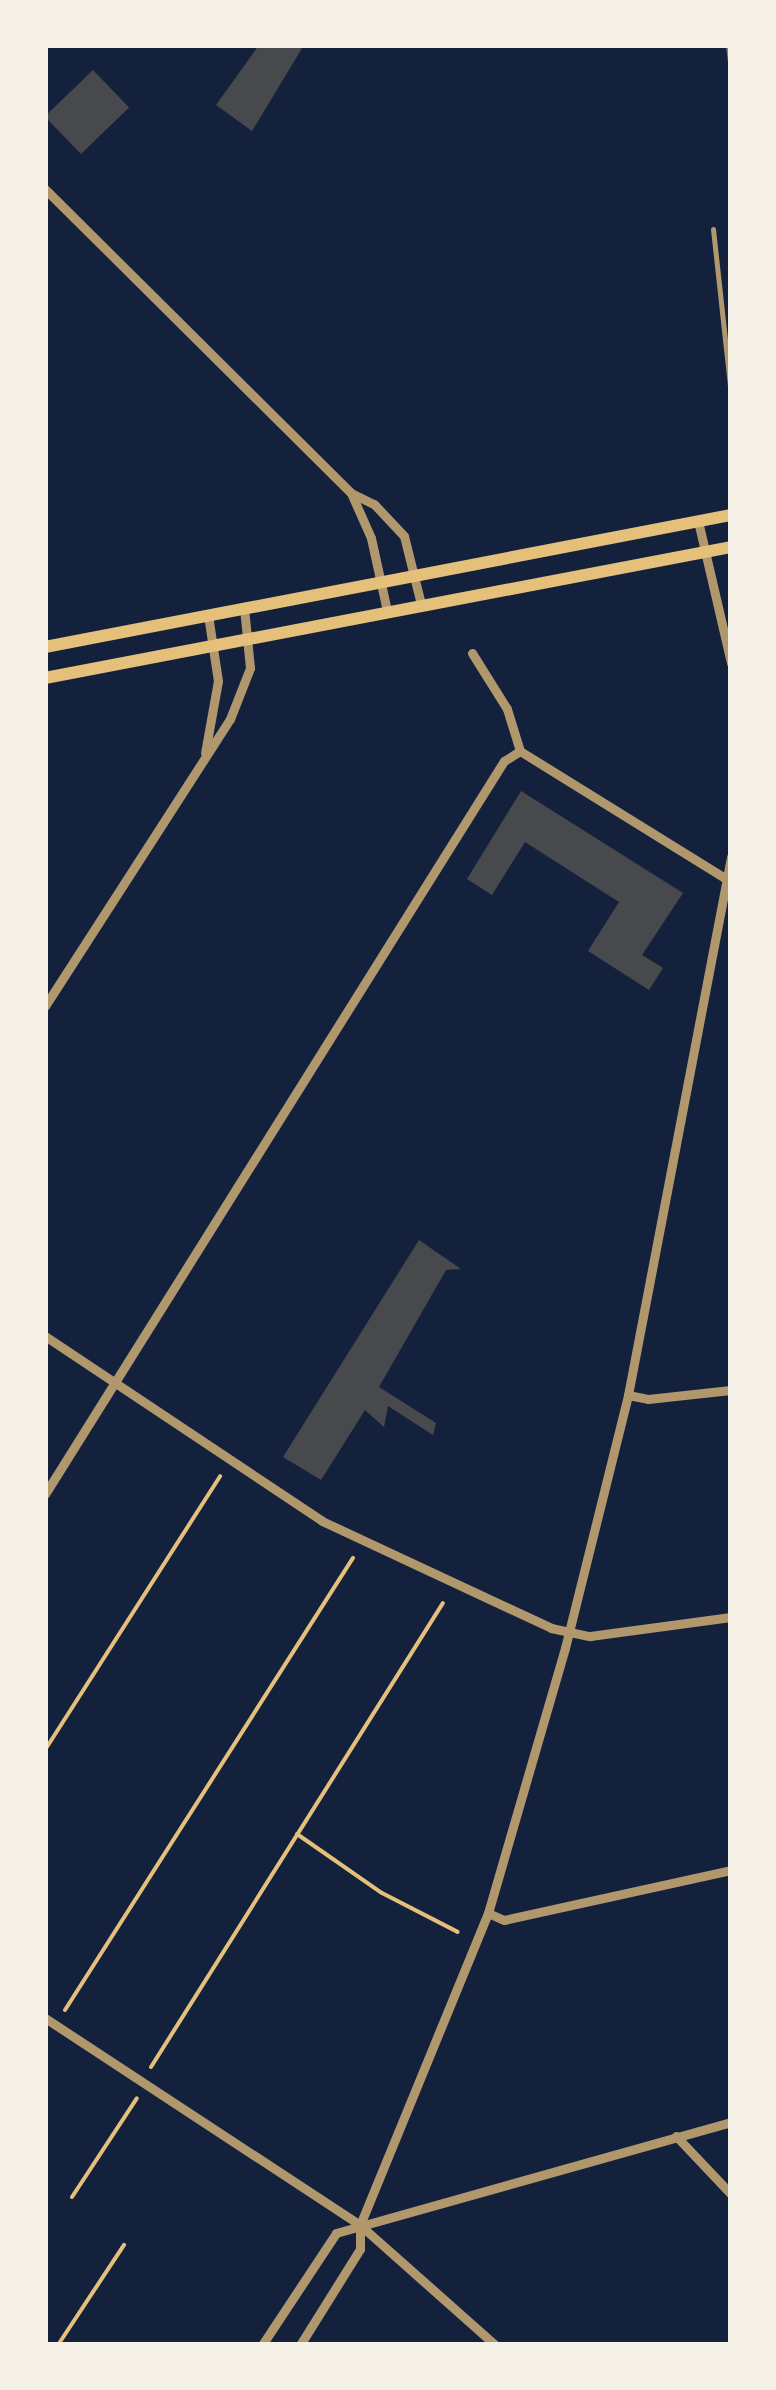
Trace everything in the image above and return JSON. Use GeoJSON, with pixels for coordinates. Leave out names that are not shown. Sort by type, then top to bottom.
{"type":"FeatureCollection","features":[{"type":"Feature","properties":{"kind":"main road"},"geometry":{"type":"LineString","coordinates":[[45,647],[414,572],[731,515]]}},
{"type":"Feature","properties":{"kind":"main road"},"geometry":{"type":"LineString","coordinates":[[45,678],[731,547]]}},
{"type":"Feature","properties":{"kind":"street"},"geometry":{"type":"LineString","coordinates":[[45,189],[351,493],[374,504],[404,536],[421,604]]}},
{"type":"Feature","properties":{"kind":"street"},"geometry":{"type":"LineString","coordinates":[[351,493],[388,610]]}},
{"type":"Feature","properties":{"kind":"street"},"geometry":{"type":"LineString","coordinates":[[698,521],[731,663]]}},
{"type":"Feature","properties":{"kind":"street"},"geometry":{"type":"LineString","coordinates":[[45,1006],[244,690],[249,638],[244,608]]}},
{"type":"Feature","properties":{"kind":"street"},"geometry":{"type":"LineString","coordinates":[[205,753],[218,689],[208,615]]}},
{"type":"Feature","properties":{"kind":"street"},"geometry":{"type":"LineString","coordinates":[[472,652],[508,709],[520,751],[729,880]]}},
{"type":"Feature","properties":{"kind":"street"},"geometry":{"type":"LineString","coordinates":[[45,1494],[504,761],[520,751]]}},
{"type":"Feature","properties":{"kind":"street"},"geometry":{"type":"LineString","coordinates":[[300,2345],[360,2250],[360,2225],[488,1913],[569,1635],[628,1395],[731,856]]}},
{"type":"Feature","properties":{"kind":"street"},"geometry":{"type":"LineString","coordinates":[[45,1336],[113,1385],[334,1528],[569,1635],[731,1617]]}},
{"type":"Feature","properties":{"kind":"street"},"geometry":{"type":"LineString","coordinates":[[628,1395],[648,1399],[731,1390]]}},
{"type":"Feature","properties":{"kind":"street"},"geometry":{"type":"LineString","coordinates":[[488,1913],[504,1920],[731,1870]]}},
{"type":"Feature","properties":{"kind":"street"},"geometry":{"type":"LineString","coordinates":[[45,2018],[360,2225],[495,2345]]}},
{"type":"Feature","properties":{"kind":"street"},"geometry":{"type":"LineString","coordinates":[[262,2345],[336,2234],[731,2122]]}},
{"type":"Feature","properties":{"kind":"street"},"geometry":{"type":"LineString","coordinates":[[676,2136],[731,2194]]}},
{"type":"Feature","properties":{"kind":"lane"},"geometry":{"type":"LineString","coordinates":[[713,229],[731,395]]}},
{"type":"Feature","properties":{"kind":"path"},"geometry":{"type":"LineString","coordinates":[[45,1750],[220,1476]]}},
{"type":"Feature","properties":{"kind":"path"},"geometry":{"type":"LineString","coordinates":[[65,2010],[354,1558]]}},
{"type":"Feature","properties":{"kind":"path"},"geometry":{"type":"LineString","coordinates":[[152,2067],[443,1602]]}},
{"type":"Feature","properties":{"kind":"path"},"geometry":{"type":"LineString","coordinates":[[297,1834],[382,1893],[458,1932]]}},
{"type":"Feature","properties":{"kind":"path"},"geometry":{"type":"LineString","coordinates":[[72,2197],[137,2098]]}},
{"type":"Feature","properties":{"kind":"path"},"geometry":{"type":"LineString","coordinates":[[58,2345],[124,2246]]}},
{"type":"Feature","properties":{"kind":"building"},"geometry":{"type":"Polygon","coordinates":[[[259,45],[304,45],[252,131],[216,105],[259,45]]]}},
{"type":"Feature","properties":{"kind":"building"},"geometry":{"type":"Polygon","coordinates":[[[93,70],[129,107],[81,154],[45,116],[93,70]]]}},
{"type":"Feature","properties":{"kind":"building"},"geometry":{"type":"Polygon","coordinates":[[[521,791],[683,893],[642,955],[663,968],[649,990],[588,951],[619,902],[525,842],[492,895],[467,879],[521,791]]]}},
{"type":"Feature","properties":{"kind":"building"},"geometry":{"type":"Polygon","coordinates":[[[419,1240],[461,1269],[446,1270],[379,1387],[436,1423],[433,1435],[388,1406],[384,1427],[365,1410],[321,1480],[283,1457],[419,1240]]]}},
{"type":"Feature","properties":{"kind":"railway"},"geometry":{"type":"LineString","coordinates":[[728,45],[731,68]]}}]}
